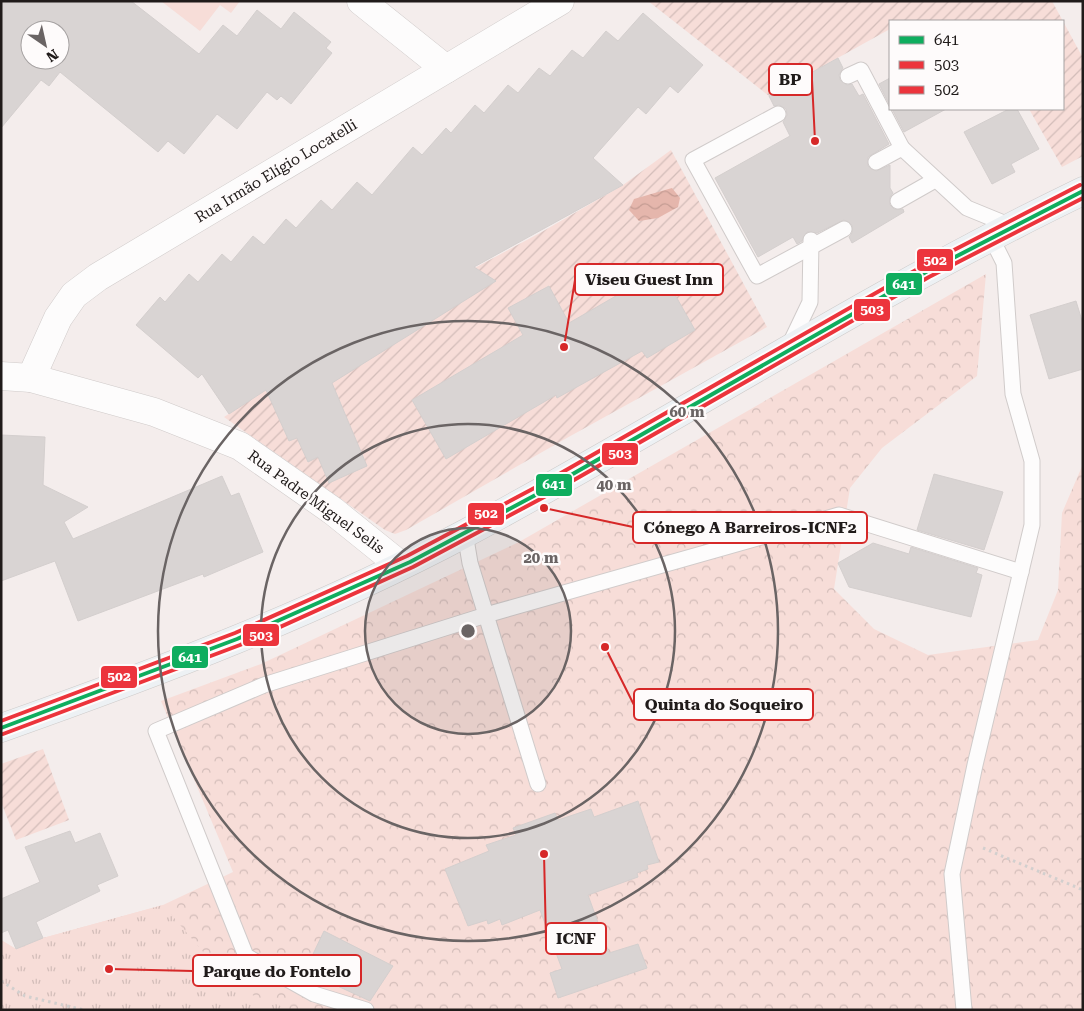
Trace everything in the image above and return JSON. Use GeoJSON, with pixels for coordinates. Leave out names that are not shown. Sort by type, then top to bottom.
{"type":"FeatureCollection","features":[{"type":"Feature","properties":{"kind":"main road"},"geometry":{"type":"LineString","coordinates":[[1,728],[139,679],[312,609],[465,533],[1001,232],[1083,191]]}},
{"type":"Feature","properties":{"kind":"street"},"geometry":{"type":"LineString","coordinates":[[361,1],[446,69]]}},
{"type":"Feature","properties":{"kind":"street","name":"Rua Irmão Elígio Locatelli"},"geometry":{"type":"LineString","coordinates":[[31,378],[58,318],[74,294],[98,277],[560,1]]}},
{"type":"Feature","properties":{"kind":"street","name":"Rua Padre Miguel Selis"},"geometry":{"type":"LineString","coordinates":[[1,376],[31,378],[154,412],[240,446],[333,511],[400,565]]}},
{"type":"Feature","properties":{"kind":"lane"},"geometry":{"type":"LineString","coordinates":[[848,76],[861,70],[902,148],[967,208],[1001,232],[1014,394],[1032,461],[1032,525],[952,874],[964,1010]]}},
{"type":"Feature","properties":{"kind":"lane"},"geometry":{"type":"LineString","coordinates":[[778,114],[693,160],[757,276],[811,243],[844,229]]}},
{"type":"Feature","properties":{"kind":"lane"},"geometry":{"type":"LineString","coordinates":[[876,162],[902,148]]}},
{"type":"Feature","properties":{"kind":"lane"},"geometry":{"type":"LineString","coordinates":[[898,201],[935,180]]}},
{"type":"Feature","properties":{"kind":"lane"},"geometry":{"type":"LineString","coordinates":[[788,350],[810,302],[811,243]]}},
{"type":"Feature","properties":{"kind":"lane"},"geometry":{"type":"LineString","coordinates":[[366,1010],[314,994],[246,956],[156,731],[264,685],[486,615],[840,515],[1021,572]]}},
{"type":"Feature","properties":{"kind":"lane"},"geometry":{"type":"LineString","coordinates":[[465,533],[470,563],[538,784]]}},
{"type":"Feature","properties":{"kind":"path"},"geometry":{"type":"LineString","coordinates":[[960,838],[1083,890]]}},
{"type":"Feature","properties":{"kind":"path"},"geometry":{"type":"LineString","coordinates":[[1,981],[25,996],[84,1010]]}},
{"type":"Feature","properties":{"kind":"green space"},"geometry":{"type":"Polygon","coordinates":[[[161,1],[240,1],[231,13],[220,5],[200,31],[161,1]]]}},
{"type":"Feature","properties":{"kind":"green space"},"geometry":{"type":"Polygon","coordinates":[[[648,1],[1052,1],[1062,20],[889,20],[889,30],[769,96],[648,1]]]}},
{"type":"Feature","properties":{"kind":"green space"},"geometry":{"type":"Polygon","coordinates":[[[1064,23],[1083,58],[1083,156],[1062,167],[1030,110],[1064,110],[1064,23]]]}},
{"type":"Feature","properties":{"kind":"green space"},"geometry":{"type":"Polygon","coordinates":[[[671,150],[767,327],[406,530],[395,534],[385,530],[224,417],[281,380],[426,294],[540,233],[623,185],[671,150]]]}},
{"type":"Feature","properties":{"kind":"green space"},"geometry":{"type":"Polygon","coordinates":[[[986,274],[977,376],[882,448],[850,488],[834,589],[874,629],[928,655],[1038,640],[1058,590],[1062,513],[1083,464],[1083,1010],[1,1010],[1,940],[16,949],[43,938],[163,905],[233,872],[161,701],[261,664],[519,542],[986,274]]]}},
{"type":"Feature","properties":{"kind":"green space"},"geometry":{"type":"Polygon","coordinates":[[[43,749],[69,820],[16,840],[1,802],[1,764],[43,749]]]}},
{"type":"Feature","properties":{"kind":"green space"},"geometry":{"type":"Polygon","coordinates":[[[163,905],[234,988],[291,1010],[1,1010],[1,940],[16,949],[43,938],[163,905]]]}},
{"type":"Feature","properties":{"kind":"water"},"geometry":{"type":"Polygon","coordinates":[[[672,188],[680,198],[678,207],[658,218],[639,221],[629,210],[634,199],[672,188]]]}},
{"type":"Feature","properties":{"kind":"building"},"geometry":{"type":"Polygon","coordinates":[[[1,1],[131,1],[199,54],[223,25],[237,36],[257,10],[281,29],[294,12],[331,42],[326,48],[332,53],[291,104],[281,96],[277,100],[267,92],[237,129],[217,114],[184,154],[168,141],[158,152],[60,72],[49,86],[41,80],[1,128],[1,1]]]}},
{"type":"Feature","properties":{"kind":"building"},"geometry":{"type":"Polygon","coordinates":[[[643,13],[703,65],[678,93],[670,86],[646,114],[638,107],[593,158],[623,185],[474,267],[496,281],[332,383],[367,466],[329,483],[318,457],[308,462],[297,438],[289,441],[266,390],[229,414],[202,374],[198,378],[136,325],[160,297],[165,302],[189,274],[198,282],[222,254],[231,262],[253,236],[264,245],[286,219],[296,228],[321,200],[332,210],[357,182],[372,195],[413,147],[422,155],[446,128],[451,133],[475,105],[484,113],[508,85],[518,93],[539,68],[550,76],[572,50],[583,58],[606,31],[618,41],[643,13]]]}},
{"type":"Feature","properties":{"kind":"building"},"geometry":{"type":"Polygon","coordinates":[[[838,58],[843,68],[839,75],[840,80],[847,85],[852,84],[859,96],[863,94],[889,144],[868,157],[868,166],[876,171],[890,165],[890,188],[893,193],[890,197],[890,205],[894,209],[903,209],[904,212],[852,243],[849,237],[852,233],[852,225],[844,220],[817,233],[807,232],[802,241],[797,244],[793,237],[758,257],[715,178],[790,136],[783,122],[787,115],[786,109],[779,105],[774,106],[769,96],[838,58]]]}},
{"type":"Feature","properties":{"kind":"building"},"geometry":{"type":"Polygon","coordinates":[[[889,79],[889,104],[879,84],[889,79]]]}},
{"type":"Feature","properties":{"kind":"building"},"geometry":{"type":"Polygon","coordinates":[[[893,110],[944,110],[904,132],[893,110]]]}},
{"type":"Feature","properties":{"kind":"building"},"geometry":{"type":"Polygon","coordinates":[[[1007,110],[1018,110],[1039,149],[1011,164],[1015,172],[992,184],[964,132],[1007,110]]]}},
{"type":"Feature","properties":{"kind":"building"},"geometry":{"type":"Polygon","coordinates":[[[661,270],[695,330],[647,358],[642,351],[557,398],[556,395],[446,459],[412,400],[523,335],[508,308],[549,286],[569,323],[661,270]]]}},
{"type":"Feature","properties":{"kind":"building"},"geometry":{"type":"Polygon","coordinates":[[[1076,301],[1083,324],[1083,369],[1049,379],[1030,315],[1076,301]]]}},
{"type":"Feature","properties":{"kind":"building"},"geometry":{"type":"Polygon","coordinates":[[[1,435],[45,437],[43,485],[88,507],[64,522],[73,539],[222,476],[231,496],[239,493],[263,552],[204,577],[203,574],[78,621],[55,561],[1,581],[1,435]]]}},
{"type":"Feature","properties":{"kind":"building"},"geometry":{"type":"Polygon","coordinates":[[[934,474],[1003,492],[984,550],[917,530],[934,474]]]}},
{"type":"Feature","properties":{"kind":"building"},"geometry":{"type":"Polygon","coordinates":[[[873,543],[909,554],[911,547],[978,568],[976,573],[982,575],[971,617],[849,587],[838,563],[873,543]]]}},
{"type":"Feature","properties":{"kind":"building"},"geometry":{"type":"Polygon","coordinates":[[[638,801],[659,862],[647,865],[648,869],[637,873],[638,877],[588,895],[609,953],[638,944],[647,968],[558,998],[550,973],[562,969],[540,910],[502,925],[500,919],[488,924],[487,920],[468,926],[445,869],[489,851],[486,845],[516,835],[513,828],[555,813],[558,820],[591,809],[594,817],[638,801]]]}},
{"type":"Feature","properties":{"kind":"building"},"geometry":{"type":"Polygon","coordinates":[[[70,831],[75,843],[100,833],[118,876],[97,885],[100,891],[36,922],[43,938],[16,949],[8,930],[1,933],[1,899],[40,882],[25,847],[70,831]]]}},
{"type":"Feature","properties":{"kind":"building"},"geometry":{"type":"Polygon","coordinates":[[[324,931],[393,966],[370,1001],[305,971],[324,931]]]}},
{"type":"Feature","properties":{"kind":"transit line","name":"502"},"geometry":{"type":"LineString","coordinates":[[1,721],[235,633],[407,556],[540,485],[923,266],[1080,185]]}},
{"type":"Feature","properties":{"kind":"transit line","name":"641"},"geometry":{"type":"LineString","coordinates":[[1,728],[237,639],[410,562],[543,491],[926,272],[1083,191]]}},
{"type":"Feature","properties":{"kind":"transit line","name":"503"},"geometry":{"type":"LineString","coordinates":[[3,734],[240,645],[413,567],[546,496],[929,277],[1083,198]]}},
{"type":"Feature","properties":{"kind":"place","name":"BP"},"geometry":{"type":"Point","coordinates":[815,141]}},
{"type":"Feature","properties":{"kind":"place","name":"Viseu Guest Inn"},"geometry":{"type":"Point","coordinates":[564,347]}},
{"type":"Feature","properties":{"kind":"place","name":"Cónego A Barreiros-ICNF2"},"geometry":{"type":"Point","coordinates":[544,508]}},
{"type":"Feature","properties":{"kind":"place","name":"Quinta do Soqueiro"},"geometry":{"type":"Point","coordinates":[605,647]}},
{"type":"Feature","properties":{"kind":"place","name":"ICNF"},"geometry":{"type":"Point","coordinates":[544,854]}},
{"type":"Feature","properties":{"kind":"place","name":"Parque do Fontelo"},"geometry":{"type":"Point","coordinates":[109,969]}}]}
